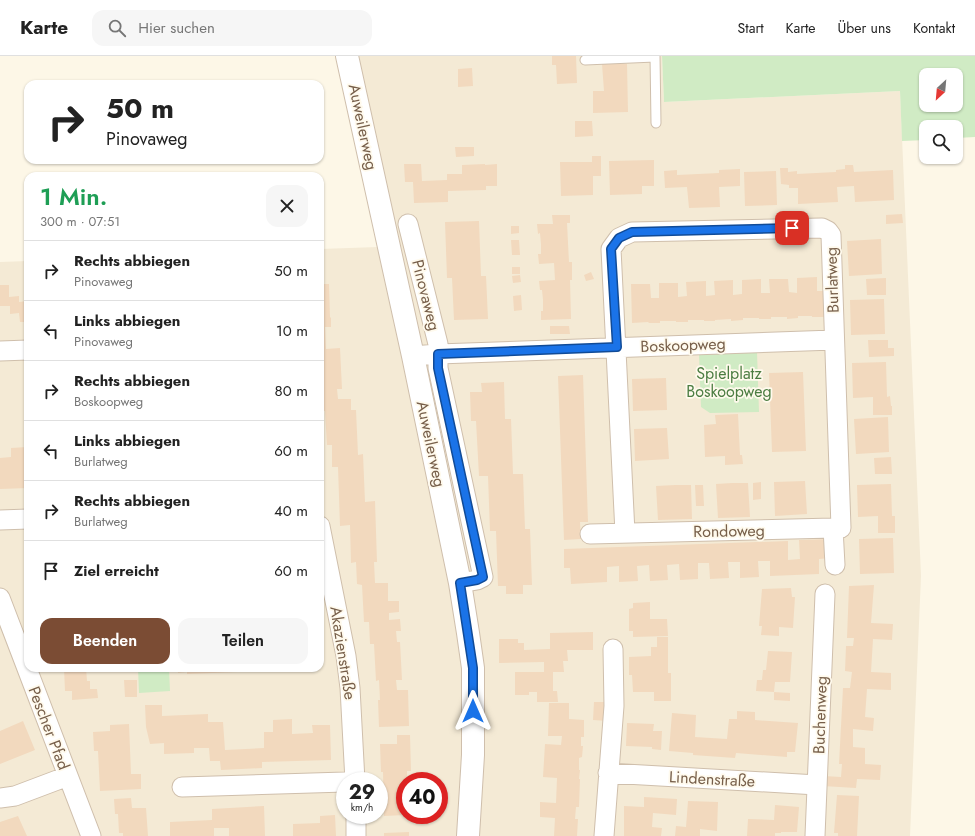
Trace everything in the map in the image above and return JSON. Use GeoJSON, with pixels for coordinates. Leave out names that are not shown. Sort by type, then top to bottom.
{"type":"FeatureCollection","features":[{"type":"Feature","properties":{"kind":"street","name":"Auweilerweg"},"geometry":{"type":"LineString","coordinates":[[347,56],[413,356],[460,583],[473,668],[473,755],[468,836]]}},
{"type":"Feature","properties":{"kind":"street","name":"Pinovaweg"},"geometry":{"type":"LineString","coordinates":[[408,224],[438,344],[438,368],[483,577],[477,580],[460,583]]}},
{"type":"Feature","properties":{"kind":"street","name":"Burlatweg"},"geometry":{"type":"LineString","coordinates":[[617,347],[611,249],[619,238],[632,232],[822,228],[828,231],[831,235],[834,340]]}},
{"type":"Feature","properties":{"kind":"street","name":"Boskoopweg"},"geometry":{"type":"LineString","coordinates":[[413,356],[617,347],[834,340]]}},
{"type":"Feature","properties":{"kind":"street"},"geometry":{"type":"LineString","coordinates":[[834,340],[841,528],[834,528],[835,565]]}},
{"type":"Feature","properties":{"kind":"street"},"geometry":{"type":"LineString","coordinates":[[617,347],[625,533]]}},
{"type":"Feature","properties":{"kind":"street"},"geometry":{"type":"LineString","coordinates":[[0,351],[24,350]]}},
{"type":"Feature","properties":{"kind":"street"},"geometry":{"type":"LineString","coordinates":[[0,520],[24,519]]}},
{"type":"Feature","properties":{"kind":"street","name":"Rondoweg"},"geometry":{"type":"LineString","coordinates":[[590,534],[834,528]]}},
{"type":"Feature","properties":{"kind":"street","name":"Akazienstraße"},"geometry":{"type":"LineString","coordinates":[[324,546],[346,656],[350,688],[355,772]]}},
{"type":"Feature","properties":{"kind":"street","name":"Buchenweg"},"geometry":{"type":"LineString","coordinates":[[814,836],[825,594]]}},
{"type":"Feature","properties":{"kind":"street","name":"Pescher Pfad"},"geometry":{"type":"LineString","coordinates":[[0,598],[24,661]]}},
{"type":"Feature","properties":{"kind":"street"},"geometry":{"type":"LineString","coordinates":[[604,836],[614,706],[613,649]]}},
{"type":"Feature","properties":{"kind":"street","name":"Pescher Pfad"},"geometry":{"type":"LineString","coordinates":[[28,672],[91,836]]}},
{"type":"Feature","properties":{"kind":"street","name":"Lindenstraße"},"geometry":{"type":"LineString","coordinates":[[608,773],[817,785]]}},
{"type":"Feature","properties":{"kind":"street"},"geometry":{"type":"LineString","coordinates":[[0,798],[15,796],[68,776]]}},
{"type":"Feature","properties":{"kind":"street"},"geometry":{"type":"LineString","coordinates":[[182,787],[336,782]]}},
{"type":"Feature","properties":{"kind":"street"},"geometry":{"type":"LineString","coordinates":[[356,824],[356,836]]}},
{"type":"Feature","properties":{"kind":"lane"},"geometry":{"type":"LineString","coordinates":[[585,60],[655,57],[656,123]]}},
{"type":"Feature","properties":{"kind":"shaded area"},"geometry":{"type":"Polygon","coordinates":[[[336,56],[662,56],[664,102],[900,91],[921,576],[910,836],[0,836],[0,262],[24,261],[24,672],[324,672],[324,249],[378,247],[336,56]]]}},
{"type":"Feature","properties":{"kind":"green space"},"geometry":{"type":"Polygon","coordinates":[[[662,56],[975,56],[975,137],[963,138],[963,120],[919,120],[919,140],[902,141],[900,91],[664,102],[662,56]]]}},
{"type":"Feature","properties":{"kind":"green space","name":"Spielplatz Boskoopweg"},"geometry":{"type":"Polygon","coordinates":[[[757,352],[759,412],[710,413],[701,407],[699,355],[757,352]]]}},
{"type":"Feature","properties":{"kind":"green space"},"geometry":{"type":"Polygon","coordinates":[[[138,672],[169,672],[170,691],[139,693],[138,672]]]}},
{"type":"Feature","properties":{"kind":"building"},"geometry":{"type":"Polygon","coordinates":[[[552,56],[576,56],[577,83],[557,84],[556,65],[552,65],[552,56]]]}},
{"type":"Feature","properties":{"kind":"building"},"geometry":{"type":"Polygon","coordinates":[[[602,64],[627,64],[628,112],[593,113],[593,91],[604,91],[602,64]]]}},
{"type":"Feature","properties":{"kind":"building"},"geometry":{"type":"Polygon","coordinates":[[[472,68],[473,86],[458,87],[458,69],[472,68]]]}},
{"type":"Feature","properties":{"kind":"building"},"geometry":{"type":"Polygon","coordinates":[[[575,121],[592,121],[593,136],[575,137],[575,121]]]}},
{"type":"Feature","properties":{"kind":"building"},"geometry":{"type":"Polygon","coordinates":[[[455,147],[474,147],[474,156],[456,157],[455,147]]]}},
{"type":"Feature","properties":{"kind":"building"},"geometry":{"type":"Polygon","coordinates":[[[592,156],[601,156],[601,176],[593,176],[593,195],[561,196],[560,162],[592,162],[592,156]]]}},
{"type":"Feature","properties":{"kind":"building"},"geometry":{"type":"Polygon","coordinates":[[[654,160],[654,186],[642,186],[642,194],[610,195],[609,161],[654,160]]]}},
{"type":"Feature","properties":{"kind":"building"},"geometry":{"type":"Polygon","coordinates":[[[404,164],[421,164],[422,181],[447,180],[447,174],[462,174],[462,165],[497,164],[497,186],[486,186],[486,190],[448,191],[448,202],[414,203],[413,182],[405,182],[404,164]]]}},
{"type":"Feature","properties":{"kind":"building"},"geometry":{"type":"Polygon","coordinates":[[[845,165],[853,165],[854,172],[893,170],[894,200],[855,202],[854,186],[837,187],[838,202],[798,204],[798,188],[789,188],[789,185],[781,184],[780,168],[788,168],[788,172],[797,171],[797,174],[836,172],[836,170],[845,169],[845,165]]]}},
{"type":"Feature","properties":{"kind":"building"},"geometry":{"type":"Polygon","coordinates":[[[740,169],[740,186],[719,187],[720,207],[689,208],[687,187],[665,188],[664,171],[677,170],[677,175],[719,173],[719,170],[740,169]]]}},
{"type":"Feature","properties":{"kind":"building"},"geometry":{"type":"Polygon","coordinates":[[[776,171],[777,205],[745,206],[744,172],[776,171]]]}},
{"type":"Feature","properties":{"kind":"building"},"geometry":{"type":"Polygon","coordinates":[[[902,214],[903,223],[886,224],[886,215],[902,214]]]}},
{"type":"Feature","properties":{"kind":"building"},"geometry":{"type":"Polygon","coordinates":[[[552,215],[570,215],[570,223],[567,223],[569,262],[572,262],[572,280],[570,280],[571,319],[541,320],[543,300],[539,281],[555,280],[554,263],[539,264],[538,254],[541,254],[541,244],[537,224],[553,224],[552,215]]]}},
{"type":"Feature","properties":{"kind":"building"},"geometry":{"type":"Polygon","coordinates":[[[479,221],[481,276],[486,276],[488,319],[454,320],[452,278],[447,278],[445,222],[479,221]]]}},
{"type":"Feature","properties":{"kind":"building"},"geometry":{"type":"Polygon","coordinates":[[[511,226],[519,226],[519,233],[511,234],[511,226]]]}},
{"type":"Feature","properties":{"kind":"building"},"geometry":{"type":"Polygon","coordinates":[[[881,239],[882,274],[849,276],[847,241],[881,239]]]}},
{"type":"Feature","properties":{"kind":"building"},"geometry":{"type":"Polygon","coordinates":[[[511,240],[519,240],[520,255],[512,255],[511,240]]]}},
{"type":"Feature","properties":{"kind":"building"},"geometry":{"type":"Polygon","coordinates":[[[512,267],[520,267],[520,274],[512,274],[512,267]]]}},
{"type":"Feature","properties":{"kind":"building"},"geometry":{"type":"Polygon","coordinates":[[[591,272],[594,279],[586,281],[584,275],[591,272]]]}},
{"type":"Feature","properties":{"kind":"building"},"geometry":{"type":"Polygon","coordinates":[[[520,275],[521,282],[513,283],[512,276],[520,275]]]}},
{"type":"Feature","properties":{"kind":"building"},"geometry":{"type":"Polygon","coordinates":[[[817,277],[817,291],[827,291],[828,317],[798,316],[798,318],[787,319],[787,317],[771,317],[771,319],[743,318],[743,320],[731,321],[731,319],[715,321],[688,320],[688,322],[660,321],[660,323],[632,323],[631,284],[650,284],[651,298],[659,298],[659,283],[678,283],[678,297],[687,296],[686,282],[706,281],[706,296],[715,295],[714,281],[733,280],[733,295],[742,294],[742,280],[761,279],[761,293],[770,293],[769,279],[788,279],[789,292],[797,293],[797,278],[817,277]]]}},
{"type":"Feature","properties":{"kind":"building"},"geometry":{"type":"Polygon","coordinates":[[[886,278],[886,295],[867,295],[866,279],[886,278]]]}},
{"type":"Feature","properties":{"kind":"building"},"geometry":{"type":"Polygon","coordinates":[[[324,284],[329,284],[331,327],[325,327],[326,349],[340,348],[342,389],[337,389],[338,399],[351,399],[351,410],[356,410],[358,455],[363,454],[365,502],[375,501],[377,562],[374,562],[375,583],[388,583],[388,601],[399,601],[399,612],[389,613],[389,620],[400,619],[401,631],[396,631],[397,642],[400,642],[402,680],[396,680],[397,690],[408,690],[409,726],[379,727],[379,680],[376,681],[374,644],[370,644],[369,622],[364,622],[362,585],[357,584],[356,562],[351,563],[350,525],[340,526],[338,467],[332,467],[332,445],[327,445],[325,411],[324,284]]]}},
{"type":"Feature","properties":{"kind":"building"},"geometry":{"type":"Polygon","coordinates":[[[0,285],[9,285],[9,297],[19,296],[19,302],[24,301],[24,322],[20,322],[19,313],[10,314],[10,306],[0,306],[0,285]]]}},
{"type":"Feature","properties":{"kind":"building"},"geometry":{"type":"Polygon","coordinates":[[[521,295],[522,310],[514,311],[513,296],[521,295]]]}},
{"type":"Feature","properties":{"kind":"building"},"geometry":{"type":"Polygon","coordinates":[[[884,299],[885,334],[851,335],[850,300],[884,299]]]}},
{"type":"Feature","properties":{"kind":"building"},"geometry":{"type":"Polygon","coordinates":[[[550,326],[569,326],[570,334],[550,334],[550,326]]]}},
{"type":"Feature","properties":{"kind":"building"},"geometry":{"type":"Polygon","coordinates":[[[868,340],[888,340],[888,348],[894,348],[894,356],[869,357],[868,340]]]}},
{"type":"Feature","properties":{"kind":"building"},"geometry":{"type":"Polygon","coordinates":[[[886,362],[887,397],[890,396],[892,415],[873,415],[873,397],[853,398],[852,363],[886,362]]]}},
{"type":"Feature","properties":{"kind":"building"},"geometry":{"type":"Polygon","coordinates":[[[803,372],[806,451],[772,452],[769,373],[803,372]]]}},
{"type":"Feature","properties":{"kind":"building"},"geometry":{"type":"Polygon","coordinates":[[[583,375],[588,522],[580,522],[581,539],[564,540],[558,376],[583,375]]]}},
{"type":"Feature","properties":{"kind":"building"},"geometry":{"type":"Polygon","coordinates":[[[666,378],[667,410],[633,411],[632,379],[666,378]]]}},
{"type":"Feature","properties":{"kind":"building"},"geometry":{"type":"Polygon","coordinates":[[[504,382],[505,419],[511,419],[513,474],[523,474],[525,529],[530,529],[532,585],[523,585],[523,594],[506,594],[506,586],[498,586],[496,531],[490,531],[488,476],[479,476],[476,421],[471,421],[470,392],[482,392],[481,383],[504,382]]]}},
{"type":"Feature","properties":{"kind":"building"},"geometry":{"type":"Polygon","coordinates":[[[738,414],[740,455],[742,455],[743,464],[725,465],[725,456],[705,457],[704,425],[716,424],[715,415],[738,414]]]}},
{"type":"Feature","properties":{"kind":"building"},"geometry":{"type":"Polygon","coordinates":[[[888,417],[889,452],[856,454],[854,419],[888,417]]]}},
{"type":"Feature","properties":{"kind":"building"},"geometry":{"type":"Polygon","coordinates":[[[667,428],[669,459],[635,461],[634,429],[667,428]]]}},
{"type":"Feature","properties":{"kind":"building"},"geometry":{"type":"Polygon","coordinates":[[[24,447],[24,488],[0,489],[0,458],[11,457],[11,448],[24,447]]]}},
{"type":"Feature","properties":{"kind":"building"},"geometry":{"type":"Polygon","coordinates":[[[891,457],[892,474],[875,474],[874,458],[891,457]]]}},
{"type":"Feature","properties":{"kind":"building"},"geometry":{"type":"Polygon","coordinates":[[[805,481],[807,514],[775,516],[774,482],[805,481]]]}},
{"type":"Feature","properties":{"kind":"building"},"geometry":{"type":"Polygon","coordinates":[[[761,482],[761,499],[753,500],[753,483],[761,482]]]}},
{"type":"Feature","properties":{"kind":"building"},"geometry":{"type":"Polygon","coordinates":[[[748,483],[750,517],[718,518],[716,484],[748,483]]]}},
{"type":"Feature","properties":{"kind":"building"},"geometry":{"type":"Polygon","coordinates":[[[891,484],[892,516],[895,516],[895,533],[878,533],[878,516],[858,517],[857,485],[891,484]]]}},
{"type":"Feature","properties":{"kind":"building"},"geometry":{"type":"Polygon","coordinates":[[[691,485],[692,519],[658,520],[656,486],[691,485]]]}},
{"type":"Feature","properties":{"kind":"building"},"geometry":{"type":"Polygon","coordinates":[[[695,485],[703,485],[704,506],[696,506],[695,485]]]}},
{"type":"Feature","properties":{"kind":"building"},"geometry":{"type":"Polygon","coordinates":[[[893,538],[894,573],[860,574],[859,539],[893,538]]]}},
{"type":"Feature","properties":{"kind":"building"},"geometry":{"type":"Polygon","coordinates":[[[830,539],[830,558],[819,559],[819,574],[770,576],[770,561],[758,561],[759,577],[740,578],[740,562],[728,562],[729,578],[710,579],[709,563],[698,563],[698,579],[680,580],[679,564],[667,565],[668,580],[650,581],[649,565],[637,566],[638,581],[619,582],[619,566],[607,567],[607,582],[571,584],[570,568],[564,568],[564,549],[788,541],[788,560],[800,559],[799,540],[830,539]]]}},
{"type":"Feature","properties":{"kind":"building"},"geometry":{"type":"Polygon","coordinates":[[[874,585],[871,623],[893,624],[892,640],[873,639],[871,672],[891,673],[891,690],[867,689],[865,717],[874,718],[873,731],[853,729],[853,747],[865,748],[865,764],[881,765],[880,780],[857,779],[856,788],[823,786],[824,776],[841,777],[842,764],[839,764],[843,688],[850,688],[852,672],[845,671],[846,646],[853,646],[854,638],[847,638],[849,586],[874,585]]]}},
{"type":"Feature","properties":{"kind":"building"},"geometry":{"type":"Polygon","coordinates":[[[791,588],[792,597],[795,597],[793,628],[779,627],[779,636],[761,635],[762,626],[759,626],[762,589],[791,588]]]}},
{"type":"Feature","properties":{"kind":"building"},"geometry":{"type":"Polygon","coordinates":[[[650,602],[650,619],[667,619],[668,636],[633,637],[633,631],[629,631],[629,609],[633,608],[633,603],[650,602]]]}},
{"type":"Feature","properties":{"kind":"building"},"geometry":{"type":"Polygon","coordinates":[[[593,632],[593,650],[567,650],[568,661],[563,661],[564,672],[553,672],[553,691],[557,691],[558,702],[537,702],[537,692],[529,692],[529,695],[515,695],[515,672],[544,672],[544,662],[499,663],[499,639],[518,639],[518,643],[524,643],[524,650],[550,649],[550,633],[593,632]]]}},
{"type":"Feature","properties":{"kind":"building"},"geometry":{"type":"Polygon","coordinates":[[[657,637],[668,637],[668,673],[671,673],[671,701],[654,701],[654,692],[633,692],[632,675],[629,675],[629,657],[651,656],[651,647],[657,647],[657,637]]]}},
{"type":"Feature","properties":{"kind":"building"},"geometry":{"type":"Polygon","coordinates":[[[768,651],[792,652],[790,682],[775,682],[774,692],[756,691],[757,680],[762,680],[763,670],[766,670],[768,651]]]}},
{"type":"Feature","properties":{"kind":"building"},"geometry":{"type":"Polygon","coordinates":[[[64,672],[86,672],[87,681],[90,681],[90,689],[97,689],[98,698],[72,700],[72,691],[65,691],[64,672]]]}},
{"type":"Feature","properties":{"kind":"building"},"geometry":{"type":"Polygon","coordinates":[[[187,672],[238,672],[187,674],[187,672]]]}},
{"type":"Feature","properties":{"kind":"building"},"geometry":{"type":"Polygon","coordinates":[[[124,680],[137,680],[137,697],[125,697],[124,680]]]}},
{"type":"Feature","properties":{"kind":"building"},"geometry":{"type":"Polygon","coordinates":[[[774,692],[790,693],[790,701],[774,700],[774,692]]]}},
{"type":"Feature","properties":{"kind":"building"},"geometry":{"type":"Polygon","coordinates":[[[594,702],[608,702],[608,721],[593,720],[594,702]]]}},
{"type":"Feature","properties":{"kind":"building"},"geometry":{"type":"Polygon","coordinates":[[[549,703],[569,703],[569,719],[584,720],[584,737],[581,737],[581,746],[583,746],[582,757],[579,758],[579,807],[576,807],[575,819],[578,819],[577,836],[554,836],[555,818],[540,817],[540,802],[556,803],[557,778],[543,777],[545,744],[561,745],[562,736],[548,736],[549,703]]]}},
{"type":"Feature","properties":{"kind":"building"},"geometry":{"type":"Polygon","coordinates":[[[145,705],[162,705],[162,716],[208,714],[208,722],[223,722],[225,750],[264,748],[264,732],[273,732],[273,720],[292,719],[292,734],[313,733],[312,725],[330,725],[331,760],[262,762],[262,768],[221,770],[220,761],[210,761],[209,748],[194,748],[194,753],[164,754],[164,743],[150,744],[146,727],[145,705]]]}},
{"type":"Feature","properties":{"kind":"building"},"geometry":{"type":"Polygon","coordinates":[[[737,711],[755,712],[755,720],[798,723],[795,752],[787,752],[787,757],[736,753],[735,758],[693,755],[693,753],[669,751],[672,713],[696,715],[695,737],[727,739],[729,719],[737,719],[737,711]]]}},
{"type":"Feature","properties":{"kind":"building"},"geometry":{"type":"Polygon","coordinates":[[[23,721],[35,750],[0,764],[0,731],[23,721]]]}},
{"type":"Feature","properties":{"kind":"building"},"geometry":{"type":"Polygon","coordinates":[[[627,723],[654,724],[653,731],[662,731],[661,750],[652,749],[652,747],[626,746],[627,723]]]}},
{"type":"Feature","properties":{"kind":"building"},"geometry":{"type":"Polygon","coordinates":[[[129,724],[131,774],[141,774],[141,789],[100,791],[98,751],[94,751],[93,732],[110,731],[110,725],[129,724]]]}},
{"type":"Feature","properties":{"kind":"building"},"geometry":{"type":"Polygon","coordinates":[[[397,735],[410,735],[411,771],[396,772],[396,815],[388,816],[388,772],[381,772],[380,744],[397,744],[397,735]]]}},
{"type":"Feature","properties":{"kind":"building"},"geometry":{"type":"Polygon","coordinates":[[[837,795],[859,796],[857,836],[838,836],[838,833],[834,833],[837,795]]]}},
{"type":"Feature","properties":{"kind":"building"},"geometry":{"type":"Polygon","coordinates":[[[644,797],[677,799],[676,815],[653,813],[652,827],[662,828],[661,836],[624,836],[624,806],[644,807],[644,797]]]}},
{"type":"Feature","properties":{"kind":"building"},"geometry":{"type":"Polygon","coordinates":[[[131,798],[132,808],[146,808],[148,836],[123,836],[123,833],[119,833],[118,814],[115,814],[114,799],[131,798]]]}},
{"type":"Feature","properties":{"kind":"building"},"geometry":{"type":"Polygon","coordinates":[[[688,801],[718,802],[717,831],[700,829],[700,836],[675,836],[676,826],[686,827],[688,801]]]}},
{"type":"Feature","properties":{"kind":"building"},"geometry":{"type":"Polygon","coordinates":[[[775,805],[799,807],[797,832],[775,833],[775,836],[747,836],[748,819],[774,820],[775,805]]]}},
{"type":"Feature","properties":{"kind":"building"},"geometry":{"type":"Polygon","coordinates":[[[264,806],[265,836],[229,836],[229,828],[214,828],[214,836],[170,836],[170,822],[212,820],[212,809],[264,806]]]}},
{"type":"Feature","properties":{"kind":"building"},"geometry":{"type":"Polygon","coordinates":[[[335,815],[336,836],[293,836],[293,824],[320,823],[320,816],[335,815]]]}},
{"type":"Feature","properties":{"kind":"building"},"geometry":{"type":"Polygon","coordinates":[[[18,816],[27,836],[0,836],[0,822],[18,816]]]}},
{"type":"Feature","properties":{"kind":"building"},"geometry":{"type":"Polygon","coordinates":[[[409,832],[409,836],[384,836],[384,833],[409,832]]]}},
{"type":"Feature","properties":{"kind":"route"},"geometry":{"type":"LineString","coordinates":[[473,711],[473,668],[460,583],[477,580],[483,577],[438,368],[438,354],[617,347],[611,249],[619,238],[632,232],[792,228]]}}]}
